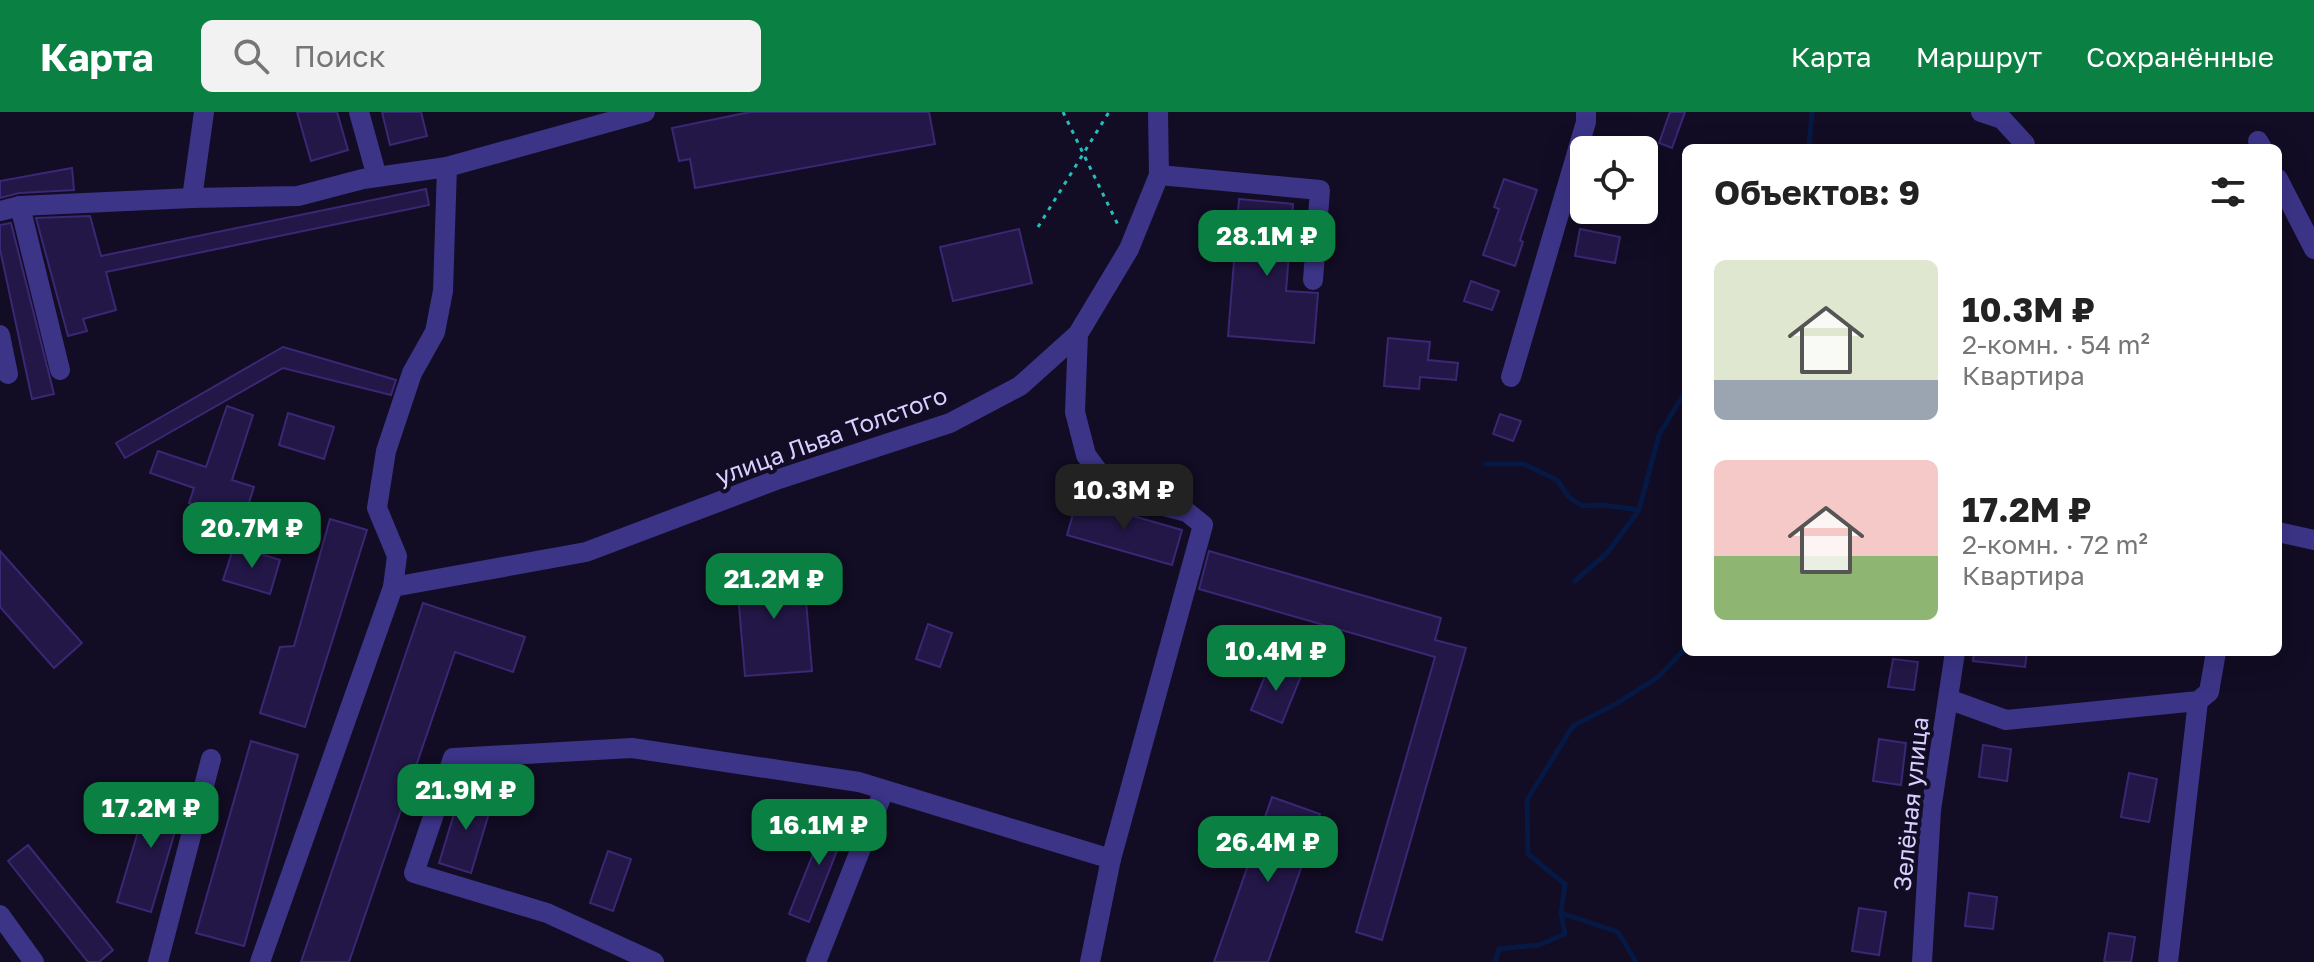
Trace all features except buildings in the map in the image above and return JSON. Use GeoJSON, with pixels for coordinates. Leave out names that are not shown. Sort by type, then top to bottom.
{"type":"FeatureCollection","features":[{"type":"Feature","properties":{"kind":"street"},"geometry":{"type":"LineString","coordinates":[[192,198],[204,112]]}},
{"type":"Feature","properties":{"kind":"street"},"geometry":{"type":"LineString","coordinates":[[359,112],[377,177]]}},
{"type":"Feature","properties":{"kind":"street"},"geometry":{"type":"LineString","coordinates":[[0,211],[20,206],[298,196],[377,177],[447,167],[645,112]]}},
{"type":"Feature","properties":{"kind":"street","name":"улица Льва Толстого"},"geometry":{"type":"LineString","coordinates":[[393,587],[586,552],[779,479],[950,423],[1020,386],[1078,334],[1129,249],[1159,175],[1158,112]]}},
{"type":"Feature","properties":{"kind":"street"},"geometry":{"type":"LineString","coordinates":[[1511,377],[1586,122],[1586,112]]}},
{"type":"Feature","properties":{"kind":"street"},"geometry":{"type":"LineString","coordinates":[[1981,112],[2002,119],[2025,144]]}},
{"type":"Feature","properties":{"kind":"street"},"geometry":{"type":"LineString","coordinates":[[260,962],[393,587],[397,556],[377,508],[390,438],[412,373],[435,332],[443,291],[447,167]]}},
{"type":"Feature","properties":{"kind":"street"},"geometry":{"type":"LineString","coordinates":[[1159,175],[1320,190],[1313,280]]}},
{"type":"Feature","properties":{"kind":"street"},"geometry":{"type":"LineString","coordinates":[[2282,187],[2314,249]]}},
{"type":"Feature","properties":{"kind":"street"},"geometry":{"type":"LineString","coordinates":[[20,206],[60,370]]}},
{"type":"Feature","properties":{"kind":"street"},"geometry":{"type":"LineString","coordinates":[[1078,334],[1075,412],[1086,455],[1108,485],[1145,501],[1187,512],[1203,525],[1111,859],[1090,962]]}},
{"type":"Feature","properties":{"kind":"street"},"geometry":{"type":"LineString","coordinates":[[0,335],[8,374]]}},
{"type":"Feature","properties":{"kind":"street"},"geometry":{"type":"LineString","coordinates":[[2282,533],[2314,540]]}},
{"type":"Feature","properties":{"kind":"street","name":"Зелёная улица"},"geometry":{"type":"LineString","coordinates":[[1922,962],[1931,810],[1954,656]]}},
{"type":"Feature","properties":{"kind":"street"},"geometry":{"type":"LineString","coordinates":[[1948,699],[2006,720],[2198,701],[2209,692],[2215,656]]}},
{"type":"Feature","properties":{"kind":"street"},"geometry":{"type":"LineString","coordinates":[[2168,962],[2198,701]]}},
{"type":"Feature","properties":{"kind":"street"},"geometry":{"type":"LineString","coordinates":[[654,962],[547,913],[414,873],[453,758],[632,748],[859,782],[1111,859]]}},
{"type":"Feature","properties":{"kind":"street"},"geometry":{"type":"LineString","coordinates":[[158,962],[211,759]]}},
{"type":"Feature","properties":{"kind":"street"},"geometry":{"type":"LineString","coordinates":[[816,962],[884,790]]}},
{"type":"Feature","properties":{"kind":"street"},"geometry":{"type":"LineString","coordinates":[[0,915],[34,962]]}},
{"type":"Feature","properties":{"kind":"path"},"geometry":{"type":"LineString","coordinates":[[1063,112],[1129,249]]}},
{"type":"Feature","properties":{"kind":"path"},"geometry":{"type":"LineString","coordinates":[[1038,227],[1109,112]]}},
{"type":"Feature","properties":{"kind":"waterway"},"geometry":{"type":"LineString","coordinates":[[1809,144],[1812,112]]}},
{"type":"Feature","properties":{"kind":"waterway"},"geometry":{"type":"LineString","coordinates":[[1575,581],[1607,553],[1639,510],[1659,435],[1682,397]]}},
{"type":"Feature","properties":{"kind":"waterway"},"geometry":{"type":"LineString","coordinates":[[1486,464],[1524,464],[1557,480],[1569,497],[1582,506],[1603,505],[1639,510]]}},
{"type":"Feature","properties":{"kind":"waterway"},"geometry":{"type":"LineString","coordinates":[[1636,962],[1618,932],[1561,913],[1565,884],[1528,854],[1527,800],[1573,726],[1658,677],[1682,652]]}},
{"type":"Feature","properties":{"kind":"waterway"},"geometry":{"type":"LineString","coordinates":[[1495,962],[1499,949],[1539,945],[1565,934],[1561,913]]}}]}
